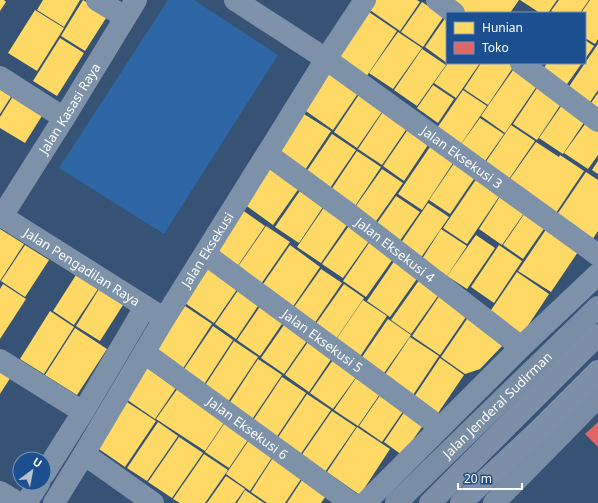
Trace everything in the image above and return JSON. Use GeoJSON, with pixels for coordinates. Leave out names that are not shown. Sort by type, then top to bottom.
{"type":"FeatureCollection","features":[{"type":"Feature","properties":{"kind":"main road","name":"Jalan Jenderal Sudirman"},"geometry":{"type":"LineString","coordinates":[[430,503],[522,411],[589,329]]}},
{"type":"Feature","properties":{"kind":"main road"},"geometry":{"type":"LineString","coordinates":[[462,503],[539,430],[598,371]]}},
{"type":"Feature","properties":{"kind":"street"},"geometry":{"type":"LineString","coordinates":[[97,0],[130,9]]}},
{"type":"Feature","properties":{"kind":"street","name":"Jalan Eksekusi 3"},"geometry":{"type":"LineString","coordinates":[[235,0],[326,59],[598,255]]}},
{"type":"Feature","properties":{"kind":"street","name":"Jalan Eksekusi"},"geometry":{"type":"LineString","coordinates":[[54,503],[164,319],[326,59],[365,0]]}},
{"type":"Feature","properties":{"kind":"street"},"geometry":{"type":"LineString","coordinates":[[437,0],[453,12]]}},
{"type":"Feature","properties":{"kind":"street","name":"Jalan Kasasi Raya"},"geometry":{"type":"LineString","coordinates":[[1,215],[64,118],[130,9]]}},
{"type":"Feature","properties":{"kind":"street"},"geometry":{"type":"LineString","coordinates":[[522,64],[598,121]]}},
{"type":"Feature","properties":{"kind":"street"},"geometry":{"type":"LineString","coordinates":[[0,77],[64,118]]}},
{"type":"Feature","properties":{"kind":"street","name":"Jalan Eksekusi 4"},"geometry":{"type":"LineString","coordinates":[[267,154],[348,212],[521,347]]}},
{"type":"Feature","properties":{"kind":"street","name":"Jalan Pengadilan Raya"},"geometry":{"type":"LineString","coordinates":[[1,215],[164,319]]}},
{"type":"Feature","properties":{"kind":"street","name":"Jalan Eksekusi 5"},"geometry":{"type":"LineString","coordinates":[[205,254],[440,428]]}},
{"type":"Feature","properties":{"kind":"street"},"geometry":{"type":"LineString","coordinates":[[365,503],[521,347],[598,274]]}},
{"type":"Feature","properties":{"kind":"street"},"geometry":{"type":"LineString","coordinates":[[52,461],[145,307]]}},
{"type":"Feature","properties":{"kind":"street"},"geometry":{"type":"LineString","coordinates":[[563,307],[589,329]]}},
{"type":"Feature","properties":{"kind":"street","name":"Jalan Jenderal Sudirman"},"geometry":{"type":"LineString","coordinates":[[396,503],[589,329],[598,307]]}},
{"type":"Feature","properties":{"kind":"street","name":"Jalan Eksekusi 6"},"geometry":{"type":"LineString","coordinates":[[145,353],[351,503]]}},
{"type":"Feature","properties":{"kind":"street"},"geometry":{"type":"LineString","coordinates":[[0,360],[83,412]]}},
{"type":"Feature","properties":{"kind":"street"},"geometry":{"type":"LineString","coordinates":[[494,503],[598,398]]}},
{"type":"Feature","properties":{"kind":"street"},"geometry":{"type":"LineString","coordinates":[[84,454],[153,503]]}},
{"type":"Feature","properties":{"kind":"street"},"geometry":{"type":"LineString","coordinates":[[26,503],[33,491]]}},
{"type":"Feature","properties":{"kind":"street"},"geometry":{"type":"LineString","coordinates":[[0,492],[18,503]]}},
{"type":"Feature","properties":{"kind":"shaded area"},"geometry":{"type":"Polygon","coordinates":[[[168,0],[194,0],[278,55],[164,234],[59,168],[168,0]]]}},
{"type":"Feature","properties":{"kind":"building: Hunian"},"geometry":{"type":"Polygon","coordinates":[[[0,0],[4,0],[6,2],[0,11],[0,0]]]}},
{"type":"Feature","properties":{"kind":"building: Hunian"},"geometry":{"type":"Polygon","coordinates":[[[43,0],[80,0],[64,27],[37,10],[43,0]]]}},
{"type":"Feature","properties":{"kind":"building: Hunian"},"geometry":{"type":"Polygon","coordinates":[[[83,0],[108,15],[85,51],[61,36],[83,0]]]}},
{"type":"Feature","properties":{"kind":"building: Hunian"},"geometry":{"type":"Polygon","coordinates":[[[373,0],[417,0],[420,2],[400,31],[367,8],[373,0]]]}},
{"type":"Feature","properties":{"kind":"building: Hunian"},"geometry":{"type":"Polygon","coordinates":[[[449,0],[519,0],[511,12],[463,12],[449,0]]]}},
{"type":"Feature","properties":{"kind":"building: Hunian"},"geometry":{"type":"Polygon","coordinates":[[[520,0],[557,0],[549,12],[538,12],[520,0]]]}},
{"type":"Feature","properties":{"kind":"building: Hunian"},"geometry":{"type":"Polygon","coordinates":[[[559,0],[589,0],[581,12],[551,11],[559,0]]]}},
{"type":"Feature","properties":{"kind":"building: Hunian"},"geometry":{"type":"Polygon","coordinates":[[[590,0],[598,0],[598,39],[595,44],[586,39],[586,12],[582,12],[590,0]]]}},
{"type":"Feature","properties":{"kind":"building: Hunian"},"geometry":{"type":"Polygon","coordinates":[[[422,2],[444,16],[423,47],[401,32],[422,2]]]}},
{"type":"Feature","properties":{"kind":"building: Hunian"},"geometry":{"type":"Polygon","coordinates":[[[35,10],[64,28],[37,71],[8,53],[35,10]]]}},
{"type":"Feature","properties":{"kind":"building: Hunian"},"geometry":{"type":"Polygon","coordinates":[[[366,10],[397,31],[366,77],[335,56],[366,10]]]}},
{"type":"Feature","properties":{"kind":"building: Hunian"},"geometry":{"type":"Polygon","coordinates":[[[446,17],[446,62],[425,47],[446,17]]]}},
{"type":"Feature","properties":{"kind":"building: Hunian"},"geometry":{"type":"Polygon","coordinates":[[[398,32],[422,48],[393,89],[369,73],[398,32]]]}},
{"type":"Feature","properties":{"kind":"building: Hunian"},"geometry":{"type":"Polygon","coordinates":[[[60,38],[84,53],[57,96],[33,81],[60,38]]]}},
{"type":"Feature","properties":{"kind":"building: Hunian"},"geometry":{"type":"Polygon","coordinates":[[[586,41],[594,46],[586,58],[586,41]]]}},
{"type":"Feature","properties":{"kind":"building: Hunian"},"geometry":{"type":"Polygon","coordinates":[[[598,44],[598,90],[590,102],[568,88],[584,64],[586,64],[586,62],[598,44]]]}},
{"type":"Feature","properties":{"kind":"building: Hunian"},"geometry":{"type":"Polygon","coordinates":[[[422,49],[446,65],[417,106],[394,90],[422,49]]]}},
{"type":"Feature","properties":{"kind":"building: Hunian"},"geometry":{"type":"Polygon","coordinates":[[[447,64],[479,64],[456,98],[434,83],[447,64]]]}},
{"type":"Feature","properties":{"kind":"building: Hunian"},"geometry":{"type":"Polygon","coordinates":[[[480,64],[515,64],[488,105],[464,89],[480,64]]]}},
{"type":"Feature","properties":{"kind":"building: Hunian"},"geometry":{"type":"Polygon","coordinates":[[[546,64],[581,64],[565,87],[542,71],[546,64]]]}},
{"type":"Feature","properties":{"kind":"building: Hunian"},"geometry":{"type":"Polygon","coordinates":[[[331,68],[361,89],[333,130],[303,109],[331,68]]]}},
{"type":"Feature","properties":{"kind":"building: Hunian"},"geometry":{"type":"Polygon","coordinates":[[[513,70],[537,86],[505,133],[481,116],[513,70]]]}},
{"type":"Feature","properties":{"kind":"building: Hunian"},"geometry":{"type":"Polygon","coordinates":[[[0,83],[14,92],[0,114],[0,83]]]}},
{"type":"Feature","properties":{"kind":"building: Hunian"},"geometry":{"type":"Polygon","coordinates":[[[433,85],[454,99],[438,123],[417,108],[433,85]]]}},
{"type":"Feature","properties":{"kind":"building: Hunian"},"geometry":{"type":"Polygon","coordinates":[[[539,85],[563,101],[537,140],[513,124],[539,85]]]}},
{"type":"Feature","properties":{"kind":"building: Hunian"},"geometry":{"type":"Polygon","coordinates":[[[362,90],[386,106],[357,148],[334,132],[362,90]]]}},
{"type":"Feature","properties":{"kind":"building: Hunian"},"geometry":{"type":"Polygon","coordinates":[[[463,90],[487,106],[459,147],[435,131],[463,90]]]}},
{"type":"Feature","properties":{"kind":"building: Hunian"},"geometry":{"type":"Polygon","coordinates":[[[15,93],[45,111],[25,143],[0,128],[0,117],[15,93]]]}},
{"type":"Feature","properties":{"kind":"building: Hunian"},"geometry":{"type":"Polygon","coordinates":[[[598,93],[598,108],[591,103],[598,93]]]}},
{"type":"Feature","properties":{"kind":"building: Hunian"},"geometry":{"type":"Polygon","coordinates":[[[564,102],[587,118],[563,154],[539,138],[564,102]]]}},
{"type":"Feature","properties":{"kind":"building: Hunian"},"geometry":{"type":"Polygon","coordinates":[[[386,107],[410,124],[382,165],[358,149],[386,107]]]}},
{"type":"Feature","properties":{"kind":"building: Hunian"},"geometry":{"type":"Polygon","coordinates":[[[304,114],[331,131],[303,173],[277,155],[304,114]]]}},
{"type":"Feature","properties":{"kind":"building: Hunian"},"geometry":{"type":"Polygon","coordinates":[[[480,118],[504,134],[483,164],[459,147],[480,118]]]}},
{"type":"Feature","properties":{"kind":"building: Hunian"},"geometry":{"type":"Polygon","coordinates":[[[588,120],[598,127],[598,155],[588,169],[564,153],[588,120]]]}},
{"type":"Feature","properties":{"kind":"building: Hunian"},"geometry":{"type":"Polygon","coordinates":[[[411,125],[432,139],[404,181],[383,166],[411,125]]]}},
{"type":"Feature","properties":{"kind":"building: Hunian"},"geometry":{"type":"Polygon","coordinates":[[[511,125],[535,141],[507,182],[483,166],[511,125]]]}},
{"type":"Feature","properties":{"kind":"building: Hunian"},"geometry":{"type":"Polygon","coordinates":[[[332,134],[356,150],[328,191],[304,175],[332,134]]]}},
{"type":"Feature","properties":{"kind":"building: Hunian"},"geometry":{"type":"Polygon","coordinates":[[[434,141],[457,157],[422,210],[398,194],[434,141]]]}},
{"type":"Feature","properties":{"kind":"building: Hunian"},"geometry":{"type":"Polygon","coordinates":[[[536,142],[559,157],[560,155],[584,171],[556,213],[507,183],[536,142]]]}},
{"type":"Feature","properties":{"kind":"building: Hunian"},"geometry":{"type":"Polygon","coordinates":[[[357,151],[381,167],[353,209],[329,193],[357,151]]]}},
{"type":"Feature","properties":{"kind":"building: Hunian"},"geometry":{"type":"Polygon","coordinates":[[[457,159],[478,173],[450,214],[429,200],[457,159]]]}},
{"type":"Feature","properties":{"kind":"building: Hunian"},"geometry":{"type":"Polygon","coordinates":[[[598,161],[598,174],[592,170],[598,161]]]}},
{"type":"Feature","properties":{"kind":"building: Hunian"},"geometry":{"type":"Polygon","coordinates":[[[272,163],[302,184],[273,225],[244,204],[272,163]]]}},
{"type":"Feature","properties":{"kind":"building: Hunian"},"geometry":{"type":"Polygon","coordinates":[[[382,169],[403,183],[374,224],[353,210],[382,169]]]}},
{"type":"Feature","properties":{"kind":"building: Hunian"},"geometry":{"type":"Polygon","coordinates":[[[586,172],[598,180],[598,231],[590,243],[554,219],[586,172]]]}},
{"type":"Feature","properties":{"kind":"building: Hunian"},"geometry":{"type":"Polygon","coordinates":[[[479,175],[503,191],[467,244],[443,228],[479,175]]]}},
{"type":"Feature","properties":{"kind":"building: Hunian"},"geometry":{"type":"Polygon","coordinates":[[[304,185],[327,201],[299,243],[275,227],[304,185]]]}},
{"type":"Feature","properties":{"kind":"building: Hunian"},"geometry":{"type":"Polygon","coordinates":[[[503,192],[527,209],[502,245],[479,229],[503,192]]]}},
{"type":"Feature","properties":{"kind":"building: Hunian"},"geometry":{"type":"Polygon","coordinates":[[[396,196],[420,212],[399,242],[375,226],[396,196]]]}},
{"type":"Feature","properties":{"kind":"building: Hunian"},"geometry":{"type":"Polygon","coordinates":[[[428,203],[449,217],[420,259],[400,244],[428,203]]]}},
{"type":"Feature","properties":{"kind":"building: Hunian"},"geometry":{"type":"Polygon","coordinates":[[[325,206],[349,222],[321,263],[297,247],[325,206]]]}},
{"type":"Feature","properties":{"kind":"building: Hunian"},"geometry":{"type":"Polygon","coordinates":[[[241,209],[265,226],[237,267],[214,251],[241,209]]]}},
{"type":"Feature","properties":{"kind":"building: Hunian"},"geometry":{"type":"Polygon","coordinates":[[[527,210],[548,223],[523,259],[503,245],[527,210]]]}},
{"type":"Feature","properties":{"kind":"building: Hunian"},"geometry":{"type":"Polygon","coordinates":[[[351,223],[372,237],[343,278],[322,264],[351,223]]]}},
{"type":"Feature","properties":{"kind":"building: Hunian"},"geometry":{"type":"Polygon","coordinates":[[[549,225],[582,246],[551,292],[518,271],[549,225]]]}},
{"type":"Feature","properties":{"kind":"building: Hunian"},"geometry":{"type":"Polygon","coordinates":[[[266,226],[290,242],[261,284],[237,268],[266,226]]]}},
{"type":"Feature","properties":{"kind":"building: Hunian"},"geometry":{"type":"Polygon","coordinates":[[[0,229],[24,244],[0,281],[0,229]]]}},
{"type":"Feature","properties":{"kind":"building: Hunian"},"geometry":{"type":"Polygon","coordinates":[[[441,229],[467,246],[447,276],[422,259],[441,229]]]}},
{"type":"Feature","properties":{"kind":"building: Hunian"},"geometry":{"type":"Polygon","coordinates":[[[476,235],[495,248],[467,289],[447,276],[476,235]]]}},
{"type":"Feature","properties":{"kind":"building: Hunian"},"geometry":{"type":"Polygon","coordinates":[[[371,240],[395,256],[366,297],[343,281],[371,240]]]}},
{"type":"Feature","properties":{"kind":"building: Hunian"},"geometry":{"type":"Polygon","coordinates":[[[25,245],[49,260],[25,297],[1,281],[25,245]]]}},
{"type":"Feature","properties":{"kind":"building: Hunian"},"geometry":{"type":"Polygon","coordinates":[[[290,245],[320,267],[292,308],[261,287],[290,245]]]}},
{"type":"Feature","properties":{"kind":"building: Hunian"},"geometry":{"type":"Polygon","coordinates":[[[499,245],[522,261],[494,303],[471,287],[499,245]]]}},
{"type":"Feature","properties":{"kind":"building: Hunian"},"geometry":{"type":"Polygon","coordinates":[[[395,260],[419,276],[390,317],[367,301],[395,260]]]}},
{"type":"Feature","properties":{"kind":"building: Hunian"},"geometry":{"type":"Polygon","coordinates":[[[211,265],[240,285],[214,323],[185,303],[211,265]]]}},
{"type":"Feature","properties":{"kind":"building: Hunian"},"geometry":{"type":"Polygon","coordinates":[[[321,269],[342,283],[314,324],[292,310],[321,269]]]}},
{"type":"Feature","properties":{"kind":"building: Hunian"},"geometry":{"type":"Polygon","coordinates":[[[517,272],[549,294],[521,336],[489,313],[517,272]]]}},
{"type":"Feature","properties":{"kind":"building: Hunian"},"geometry":{"type":"Polygon","coordinates":[[[76,275],[98,289],[74,325],[53,311],[76,275]]]}},
{"type":"Feature","properties":{"kind":"building: Hunian"},"geometry":{"type":"Polygon","coordinates":[[[420,279],[440,293],[411,334],[391,320],[420,279]]]}},
{"type":"Feature","properties":{"kind":"building: Hunian"},"geometry":{"type":"Polygon","coordinates":[[[3,284],[26,299],[0,339],[0,289],[3,284]]]}},
{"type":"Feature","properties":{"kind":"building: Hunian"},"geometry":{"type":"Polygon","coordinates":[[[344,284],[364,298],[336,339],[315,325],[344,284]]]}},
{"type":"Feature","properties":{"kind":"building: Hunian"},"geometry":{"type":"Polygon","coordinates":[[[241,286],[262,300],[236,339],[215,324],[241,286]]]}},
{"type":"Feature","properties":{"kind":"building: Hunian"},"geometry":{"type":"Polygon","coordinates":[[[99,289],[123,305],[100,341],[76,326],[99,289]]]}},
{"type":"Feature","properties":{"kind":"building: Hunian"},"geometry":{"type":"Polygon","coordinates":[[[440,295],[468,314],[440,355],[412,336],[440,295]]]}},
{"type":"Feature","properties":{"kind":"building: Hunian"},"geometry":{"type":"Polygon","coordinates":[[[363,300],[387,316],[359,358],[335,341],[363,300]]]}},
{"type":"Feature","properties":{"kind":"building: Hunian"},"geometry":{"type":"Polygon","coordinates":[[[261,305],[284,321],[260,356],[237,340],[261,305]]]}},
{"type":"Feature","properties":{"kind":"building: Hunian"},"geometry":{"type":"Polygon","coordinates":[[[185,306],[212,324],[182,370],[155,352],[185,306]]]}},
{"type":"Feature","properties":{"kind":"building: Hunian"},"geometry":{"type":"Polygon","coordinates":[[[50,311],[74,327],[44,374],[20,359],[50,311]]]}},
{"type":"Feature","properties":{"kind":"building: Hunian"},"geometry":{"type":"Polygon","coordinates":[[[469,316],[505,343],[480,369],[465,374],[441,357],[469,316]]]}},
{"type":"Feature","properties":{"kind":"building: Hunian"},"geometry":{"type":"Polygon","coordinates":[[[388,319],[411,335],[382,376],[360,360],[388,319]]]}},
{"type":"Feature","properties":{"kind":"building: Hunian"},"geometry":{"type":"Polygon","coordinates":[[[286,322],[309,338],[284,374],[261,358],[286,322]]]}},
{"type":"Feature","properties":{"kind":"building: Hunian"},"geometry":{"type":"Polygon","coordinates":[[[213,326],[233,340],[203,386],[182,372],[213,326]]]}},
{"type":"Feature","properties":{"kind":"building: Hunian"},"geometry":{"type":"Polygon","coordinates":[[[75,328],[107,349],[77,395],[45,375],[75,328]]]}},
{"type":"Feature","properties":{"kind":"building: Hunian"},"geometry":{"type":"Polygon","coordinates":[[[410,337],[439,356],[411,398],[382,379],[410,337]]]}},
{"type":"Feature","properties":{"kind":"building: Hunian"},"geometry":{"type":"Polygon","coordinates":[[[310,339],[334,355],[309,392],[285,375],[310,339]]]}},
{"type":"Feature","properties":{"kind":"building: Hunian"},"geometry":{"type":"Polygon","coordinates":[[[234,341],[258,357],[228,402],[204,387],[234,341]]]}},
{"type":"Feature","properties":{"kind":"building: Hunian"},"geometry":{"type":"Polygon","coordinates":[[[335,357],[359,373],[333,409],[310,393],[335,357]]]}},
{"type":"Feature","properties":{"kind":"building: Hunian"},"geometry":{"type":"Polygon","coordinates":[[[440,358],[464,375],[436,416],[412,400],[440,358]]]}},
{"type":"Feature","properties":{"kind":"building: Hunian"},"geometry":{"type":"Polygon","coordinates":[[[258,359],[282,375],[251,421],[228,405],[258,359]]]}},
{"type":"Feature","properties":{"kind":"building: Hunian"},"geometry":{"type":"Polygon","coordinates":[[[0,363],[14,372],[0,394],[0,363]]]}},
{"type":"Feature","properties":{"kind":"building: Hunian"},"geometry":{"type":"Polygon","coordinates":[[[147,368],[176,388],[155,419],[126,399],[147,368]]]}},
{"type":"Feature","properties":{"kind":"building: Hunian"},"geometry":{"type":"Polygon","coordinates":[[[282,377],[306,393],[276,438],[252,422],[282,377]]]}},
{"type":"Feature","properties":{"kind":"building: Hunian"},"geometry":{"type":"Polygon","coordinates":[[[356,378],[380,394],[358,426],[334,410],[356,378]]]}},
{"type":"Feature","properties":{"kind":"building: Hunian"},"geometry":{"type":"Polygon","coordinates":[[[178,388],[226,420],[205,451],[156,419],[178,388]]]}},
{"type":"Feature","properties":{"kind":"building: Hunian"},"geometry":{"type":"Polygon","coordinates":[[[307,394],[331,410],[300,455],[277,439],[307,394]]]}},
{"type":"Feature","properties":{"kind":"building: Hunian"},"geometry":{"type":"Polygon","coordinates":[[[381,394],[404,410],[382,442],[359,426],[381,394]]]}},
{"type":"Feature","properties":{"kind":"building: Hunian"},"geometry":{"type":"Polygon","coordinates":[[[127,402],[156,421],[125,467],[96,447],[127,402]]]}},
{"type":"Feature","properties":{"kind":"building: Hunian"},"geometry":{"type":"Polygon","coordinates":[[[332,411],[356,427],[325,472],[301,456],[332,411]]]}},
{"type":"Feature","properties":{"kind":"building: Hunian"},"geometry":{"type":"Polygon","coordinates":[[[405,411],[424,424],[402,455],[384,442],[405,411]]]}},
{"type":"Feature","properties":{"kind":"building: Hunian"},"geometry":{"type":"Polygon","coordinates":[[[226,421],[250,437],[229,468],[205,452],[226,421]]]}},
{"type":"Feature","properties":{"kind":"building: Hunian"},"geometry":{"type":"Polygon","coordinates":[[[158,422],[178,436],[147,481],[127,468],[158,422]]]}},
{"type":"Feature","properties":{"kind":"building: Hunian"},"geometry":{"type":"Polygon","coordinates":[[[357,427],[390,449],[360,495],[327,472],[357,427]]]}},
{"type":"Feature","properties":{"kind":"building: Hunian"},"geometry":{"type":"Polygon","coordinates":[[[179,437],[203,453],[172,498],[148,482],[179,437]]]}},
{"type":"Feature","properties":{"kind":"building: Hunian"},"geometry":{"type":"Polygon","coordinates":[[[249,440],[273,456],[250,491],[226,474],[249,440]]]}},
{"type":"Feature","properties":{"kind":"building: Hunian"},"geometry":{"type":"Polygon","coordinates":[[[204,454],[228,470],[205,503],[180,503],[173,499],[204,454]]]}},
{"type":"Feature","properties":{"kind":"building: Hunian"},"geometry":{"type":"Polygon","coordinates":[[[274,456],[303,476],[285,503],[267,503],[251,492],[274,456]]]}},
{"type":"Feature","properties":{"kind":"building: Hunian"},"geometry":{"type":"Polygon","coordinates":[[[226,476],[245,489],[235,503],[207,503],[226,476]]]}},
{"type":"Feature","properties":{"kind":"building: Hunian"},"geometry":{"type":"Polygon","coordinates":[[[304,477],[328,493],[321,503],[287,503],[304,477]]]}},
{"type":"Feature","properties":{"kind":"building: Hunian"},"geometry":{"type":"Polygon","coordinates":[[[245,490],[264,503],[237,503],[245,490]]]}},
{"type":"Feature","properties":{"kind":"building: Toko"},"geometry":{"type":"Polygon","coordinates":[[[598,422],[598,447],[585,434],[598,422]]]}}]}
